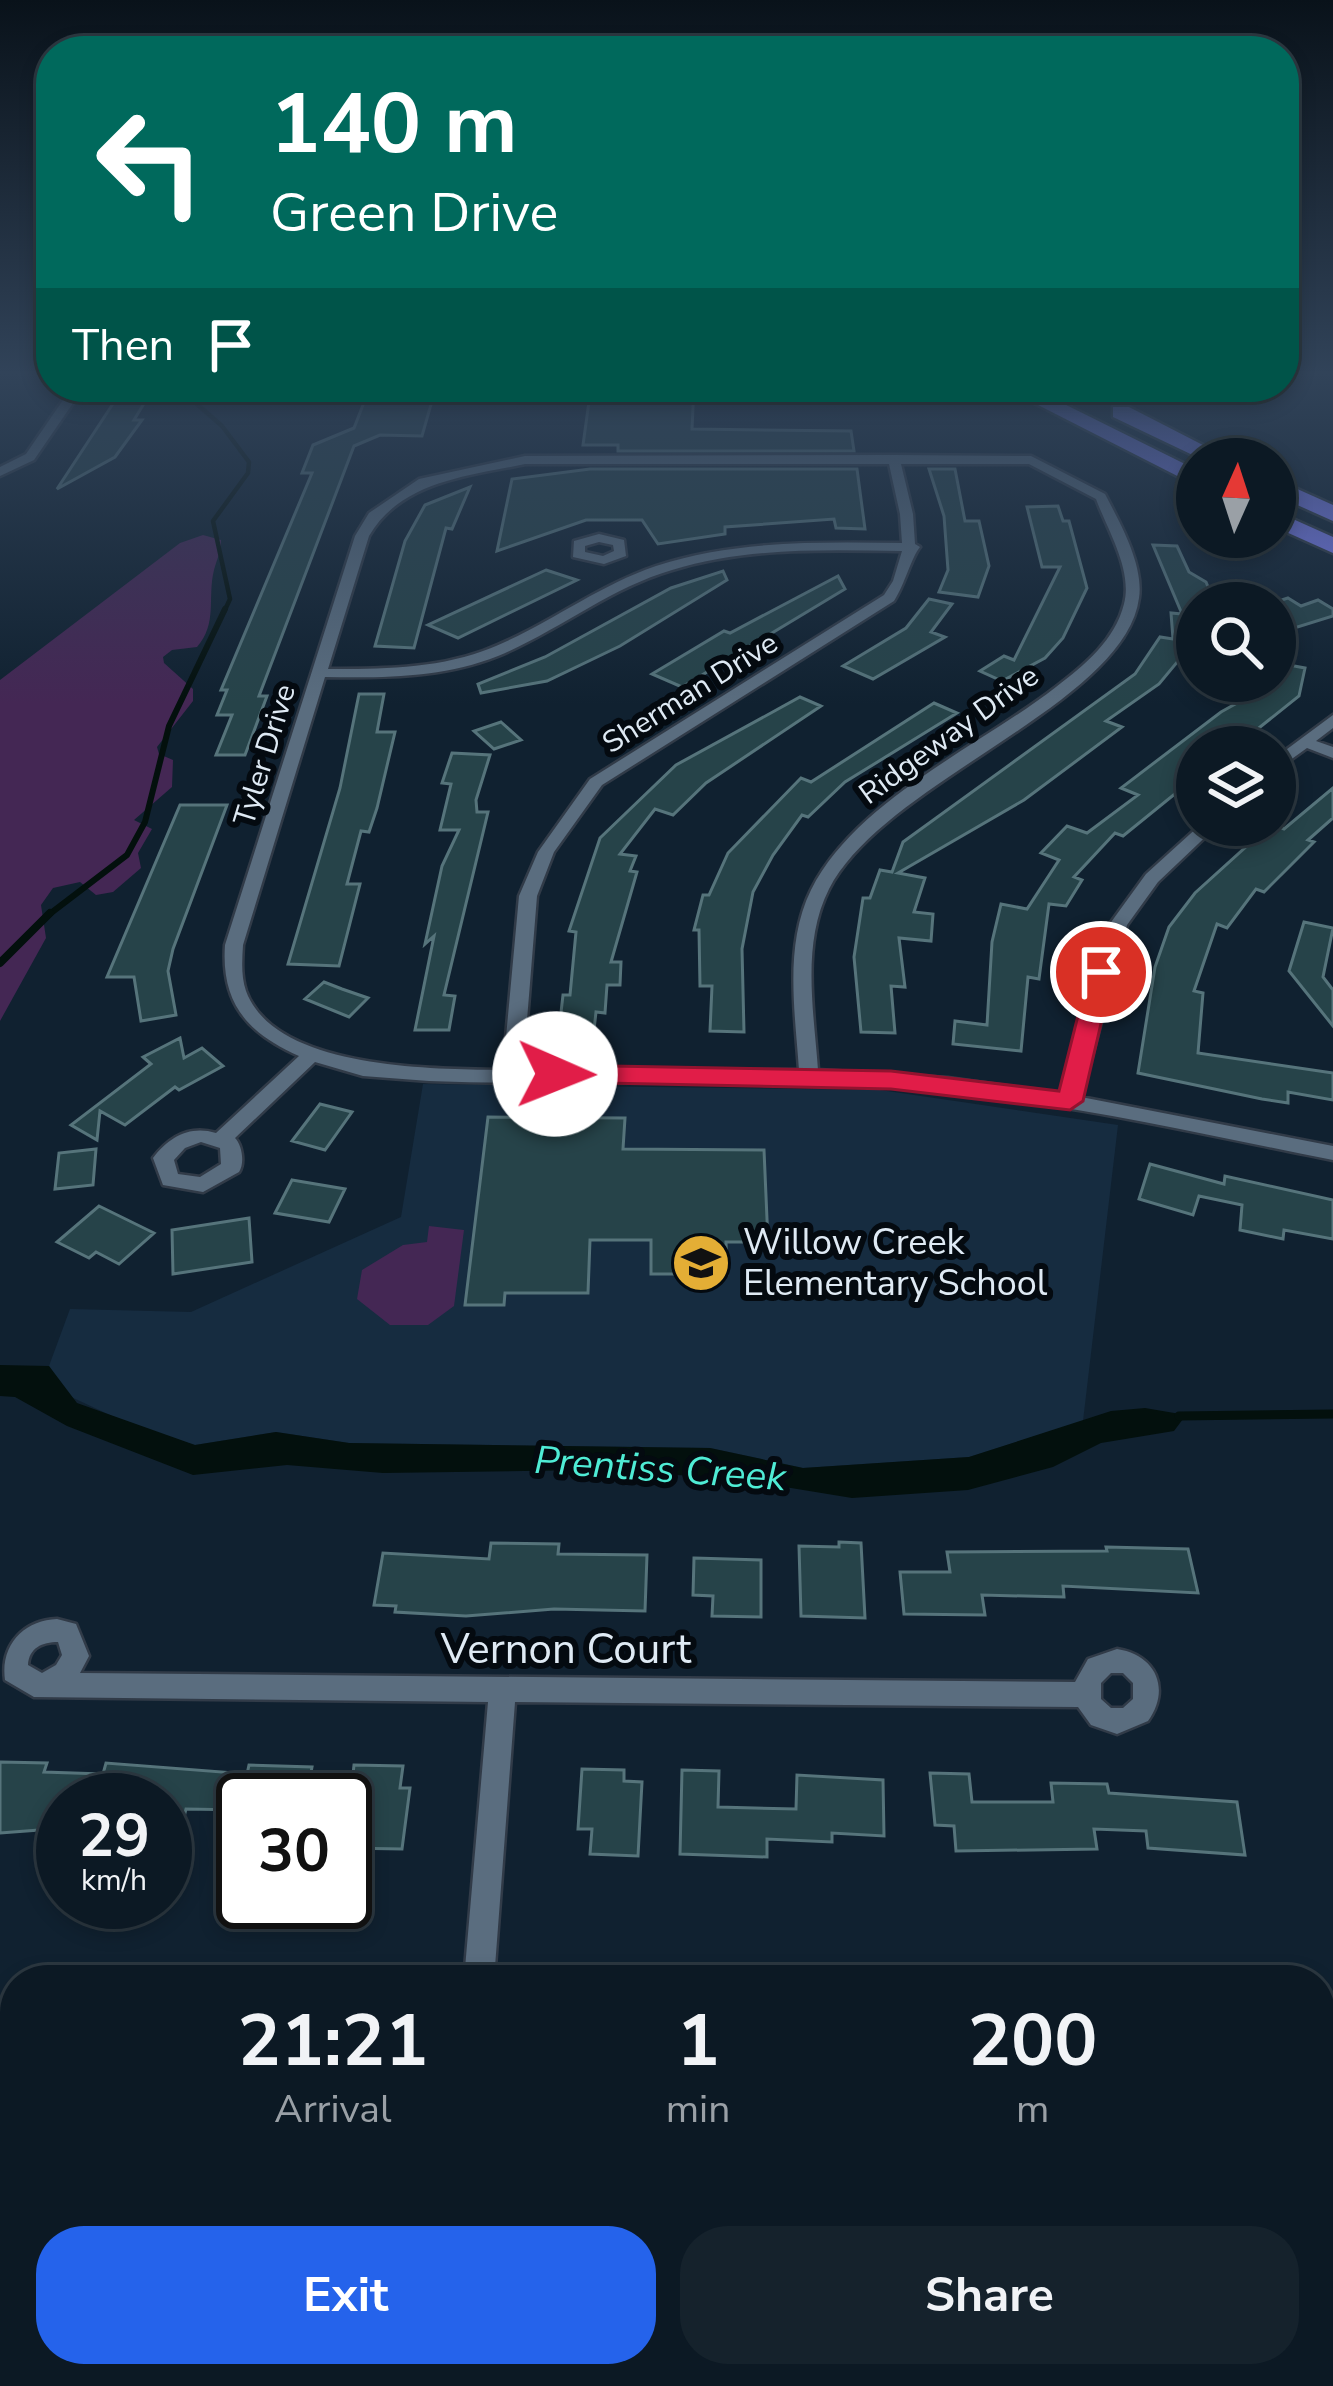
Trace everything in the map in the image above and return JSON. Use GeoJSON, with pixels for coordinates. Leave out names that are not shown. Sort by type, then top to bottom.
{"type":"FeatureCollection","features":[{"type":"Feature","properties":{"kind":"highway"},"geometry":{"type":"LineString","coordinates":[[1296,496],[1333,514]]}},
{"type":"Feature","properties":{"kind":"highway"},"geometry":{"type":"LineString","coordinates":[[1296,528],[1333,546]]}},
{"type":"Feature","properties":{"kind":"street","name":"Tyler Drive"},"geometry":{"type":"LineString","coordinates":[[425,481],[368,525],[234,945],[231,973],[241,1004],[261,1028],[312,1054],[395,1072],[809,1076],[943,1084],[1070,1101],[1333,1153]]}},
{"type":"Feature","properties":{"kind":"street"},"geometry":{"type":"LineString","coordinates":[[319,673],[402,672],[461,662],[493,652],[650,572],[759,548],[913,547],[899,481]]}},
{"type":"Feature","properties":{"kind":"street","name":"Ridgeway Drive"},"geometry":{"type":"LineString","coordinates":[[809,1076],[803,947],[821,886],[867,827],[1067,684],[1113,644],[1126,621],[1132,584],[1110,522],[1100,497],[1071,481]]}},
{"type":"Feature","properties":{"kind":"street","name":"Sherman Drive"},"geometry":{"type":"LineString","coordinates":[[513,1073],[528,896],[546,852],[596,782],[870,614],[898,586],[913,547]]}},
{"type":"Feature","properties":{"kind":"street"},"geometry":{"type":"LineString","coordinates":[[617,556],[650,572]]}},
{"type":"Feature","properties":{"kind":"street"},"geometry":{"type":"LineString","coordinates":[[1296,749],[1333,720]]}},
{"type":"Feature","properties":{"kind":"street"},"geometry":{"type":"LineString","coordinates":[[1305,742],[1333,753]]}},
{"type":"Feature","properties":{"kind":"street"},"geometry":{"type":"LineString","coordinates":[[1070,1101],[1118,925],[1152,878],[1187,846]]}},
{"type":"Feature","properties":{"kind":"street"},"geometry":{"type":"LineString","coordinates":[[223,1138],[312,1054]]}},
{"type":"Feature","properties":{"kind":"street","name":"Vernon Court"},"geometry":{"type":"LineString","coordinates":[[45,1684],[1086,1695]]}},
{"type":"Feature","properties":{"kind":"street"},"geometry":{"type":"LineString","coordinates":[[480,1965],[502,1690]]}},
{"type":"Feature","properties":{"kind":"shaded area"},"geometry":{"type":"Polygon","coordinates":[[[203,535],[221,540],[210,619],[197,647],[172,650],[163,657],[193,689],[193,701],[157,747],[159,754],[173,760],[172,787],[134,820],[152,829],[138,853],[141,868],[113,892],[96,895],[80,882],[53,888],[41,905],[46,938],[0,1021],[0,680],[180,543],[203,535]]]}},
{"type":"Feature","properties":{"kind":"shaded area","name":"Willow Creek Elementary School"},"geometry":{"type":"Polygon","coordinates":[[[423,1084],[880,1090],[1118,1125],[1083,1421],[969,1457],[803,1468],[710,1448],[349,1443],[276,1432],[195,1445],[142,1430],[67,1395],[49,1366],[70,1309],[191,1312],[401,1217],[423,1084]]]}},
{"type":"Feature","properties":{"kind":"shaded area"},"geometry":{"type":"Polygon","coordinates":[[[429,1226],[464,1230],[454,1306],[428,1325],[390,1325],[357,1299],[362,1270],[403,1245],[427,1242],[429,1226]]]}},
{"type":"Feature","properties":{"kind":"water"},"geometry":{"type":"Polygon","coordinates":[[[0,1365],[49,1366],[77,1403],[195,1445],[276,1432],[349,1443],[710,1448],[803,1468],[969,1457],[1111,1411],[1145,1408],[1186,1415],[1174,1431],[1101,1443],[1053,1467],[968,1490],[852,1498],[729,1478],[589,1470],[383,1473],[287,1465],[193,1475],[67,1426],[15,1397],[0,1396],[0,1365]]]}},
{"type":"Feature","properties":{"kind":"building"},"geometry":{"type":"Polygon","coordinates":[[[308,481],[341,481],[259,696],[267,696],[245,755],[216,755],[232,715],[217,715],[227,690],[221,690],[308,481]]]}},
{"type":"Feature","properties":{"kind":"building"},"geometry":{"type":"Polygon","coordinates":[[[512,481],[859,481],[865,529],[836,528],[834,519],[725,527],[725,534],[658,544],[642,520],[586,520],[497,551],[512,481]]]}},
{"type":"Feature","properties":{"kind":"building"},"geometry":{"type":"Polygon","coordinates":[[[933,481],[957,481],[965,521],[979,521],[989,566],[978,597],[939,592],[948,570],[944,516],[933,481]]]}},
{"type":"Feature","properties":{"kind":"building"},"geometry":{"type":"Polygon","coordinates":[[[470,487],[452,529],[446,528],[414,648],[375,646],[405,541],[425,505],[470,487]]]}},
{"type":"Feature","properties":{"kind":"building"},"geometry":{"type":"Polygon","coordinates":[[[1058,506],[1063,521],[1069,521],[1087,588],[1063,638],[1045,658],[1002,681],[980,671],[1004,656],[1014,660],[1060,567],[1042,567],[1027,507],[1058,506]]]}},
{"type":"Feature","properties":{"kind":"building"},"geometry":{"type":"Polygon","coordinates":[[[1153,545],[1176,546],[1176,558],[1183,558],[1189,572],[1206,582],[1176,582],[1176,600],[1153,545]]]}},
{"type":"Feature","properties":{"kind":"building"},"geometry":{"type":"Polygon","coordinates":[[[546,570],[577,580],[458,638],[428,625],[546,570]]]}},
{"type":"Feature","properties":{"kind":"building"},"geometry":{"type":"Polygon","coordinates":[[[723,571],[727,580],[620,646],[547,681],[481,693],[478,684],[545,657],[671,588],[723,571]]]}},
{"type":"Feature","properties":{"kind":"building"},"geometry":{"type":"Polygon","coordinates":[[[838,576],[845,589],[682,687],[652,674],[724,631],[730,633],[838,576]]]}},
{"type":"Feature","properties":{"kind":"building"},"geometry":{"type":"Polygon","coordinates":[[[929,599],[952,604],[931,632],[945,637],[873,679],[843,666],[906,628],[929,599]]]}},
{"type":"Feature","properties":{"kind":"building"},"geometry":{"type":"Polygon","coordinates":[[[1318,600],[1333,609],[1333,616],[1296,627],[1296,603],[1301,606],[1318,600]]]}},
{"type":"Feature","properties":{"kind":"building"},"geometry":{"type":"Polygon","coordinates":[[[1171,613],[1176,613],[1176,663],[1159,684],[1106,721],[1122,727],[1024,800],[898,873],[925,878],[914,912],[933,914],[931,941],[899,938],[905,987],[891,986],[895,1033],[861,1032],[854,957],[863,898],[870,898],[880,870],[892,872],[903,842],[1135,674],[1160,637],[1173,639],[1171,613]]]}},
{"type":"Feature","properties":{"kind":"building"},"geometry":{"type":"Polygon","coordinates":[[[1296,666],[1305,668],[1296,698],[1296,666]]]}},
{"type":"Feature","properties":{"kind":"building"},"geometry":{"type":"Polygon","coordinates":[[[359,694],[384,694],[377,732],[395,732],[377,808],[369,832],[361,831],[347,884],[360,884],[339,966],[288,964],[340,788],[359,694]]]}},
{"type":"Feature","properties":{"kind":"building"},"geometry":{"type":"Polygon","coordinates":[[[800,697],[821,706],[706,783],[673,815],[655,809],[620,854],[636,856],[630,871],[637,872],[611,962],[621,962],[620,985],[607,985],[605,1013],[596,1012],[594,1030],[559,1030],[563,995],[570,995],[576,932],[569,931],[600,838],[676,765],[800,697]]]}},
{"type":"Feature","properties":{"kind":"building"},"geometry":{"type":"Polygon","coordinates":[[[1239,702],[1291,702],[1261,726],[1203,726],[1239,702]]]}},
{"type":"Feature","properties":{"kind":"building"},"geometry":{"type":"Polygon","coordinates":[[[934,703],[957,713],[845,782],[808,817],[802,815],[773,855],[753,892],[742,949],[744,1032],[710,1031],[712,986],[700,986],[699,930],[694,930],[703,895],[709,895],[728,853],[801,778],[811,782],[934,703]]]}},
{"type":"Feature","properties":{"kind":"building"},"geometry":{"type":"Polygon","coordinates":[[[501,722],[521,740],[494,749],[474,731],[501,722]]]}},
{"type":"Feature","properties":{"kind":"building"},"geometry":{"type":"Polygon","coordinates":[[[1176,746],[1176,793],[1123,836],[1115,833],[1074,877],[1082,880],[1066,906],[1049,904],[1039,979],[1028,977],[1021,1051],[953,1044],[955,1021],[987,1025],[992,942],[1001,904],[1027,909],[1059,860],[1041,853],[1067,826],[1087,833],[1138,795],[1121,788],[1176,746]]]}},
{"type":"Feature","properties":{"kind":"building"},"geometry":{"type":"Polygon","coordinates":[[[452,753],[490,755],[476,800],[477,812],[488,812],[444,995],[455,996],[449,1030],[415,1030],[434,936],[425,944],[442,866],[459,830],[440,830],[451,784],[442,783],[452,753]]]}},
{"type":"Feature","properties":{"kind":"building"},"geometry":{"type":"Polygon","coordinates":[[[1333,788],[1333,818],[1308,840],[1314,842],[1264,892],[1256,889],[1227,928],[1217,924],[1194,991],[1203,993],[1198,1053],[1333,1073],[1333,1100],[1288,1092],[1288,1103],[1138,1073],[1155,967],[1169,927],[1195,893],[1247,846],[1296,846],[1296,819],[1333,788]]]}},
{"type":"Feature","properties":{"kind":"building"},"geometry":{"type":"Polygon","coordinates":[[[180,805],[227,805],[173,949],[168,971],[176,1015],[141,1021],[134,977],[107,977],[180,805]]]}},
{"type":"Feature","properties":{"kind":"building"},"geometry":{"type":"Polygon","coordinates":[[[1304,922],[1333,928],[1323,977],[1333,990],[1333,1026],[1289,971],[1304,922]]]}},
{"type":"Feature","properties":{"kind":"building"},"geometry":{"type":"Polygon","coordinates":[[[324,982],[368,998],[349,1017],[305,999],[324,982]]]}},
{"type":"Feature","properties":{"kind":"building"},"geometry":{"type":"Polygon","coordinates":[[[180,1038],[184,1058],[202,1048],[223,1066],[179,1090],[175,1087],[125,1125],[100,1111],[97,1140],[71,1125],[151,1064],[143,1057],[180,1038]]]}},
{"type":"Feature","properties":{"kind":"building"},"geometry":{"type":"Polygon","coordinates":[[[320,1104],[352,1112],[325,1150],[292,1141],[320,1104]]]}},
{"type":"Feature","properties":{"kind":"building"},"geometry":{"type":"Polygon","coordinates":[[[488,1117],[625,1118],[623,1149],[764,1150],[768,1242],[726,1242],[727,1274],[651,1274],[651,1240],[590,1240],[588,1293],[505,1293],[504,1305],[465,1305],[488,1117]]]}},
{"type":"Feature","properties":{"kind":"building"},"geometry":{"type":"Polygon","coordinates":[[[96,1149],[93,1185],[55,1189],[59,1153],[96,1149]]]}},
{"type":"Feature","properties":{"kind":"building"},"geometry":{"type":"Polygon","coordinates":[[[1150,1164],[1224,1184],[1225,1176],[1333,1200],[1333,1239],[1284,1230],[1283,1239],[1240,1230],[1242,1205],[1199,1196],[1193,1215],[1139,1199],[1150,1164]]]}},
{"type":"Feature","properties":{"kind":"building"},"geometry":{"type":"Polygon","coordinates":[[[292,1180],[345,1189],[329,1222],[275,1213],[292,1180]]]}},
{"type":"Feature","properties":{"kind":"building"},"geometry":{"type":"Polygon","coordinates":[[[99,1206],[154,1233],[119,1264],[96,1252],[89,1258],[57,1242],[99,1206]]]}},
{"type":"Feature","properties":{"kind":"building"},"geometry":{"type":"Polygon","coordinates":[[[249,1218],[252,1262],[173,1274],[172,1230],[249,1218]]]}},
{"type":"Feature","properties":{"kind":"building"},"geometry":{"type":"Polygon","coordinates":[[[839,1542],[861,1543],[865,1618],[801,1616],[799,1546],[839,1547],[839,1542]]]}},
{"type":"Feature","properties":{"kind":"building"},"geometry":{"type":"Polygon","coordinates":[[[491,1543],[559,1544],[558,1554],[647,1555],[645,1611],[554,1609],[466,1616],[395,1612],[396,1606],[374,1605],[383,1553],[489,1559],[491,1543]]]}},
{"type":"Feature","properties":{"kind":"building"},"geometry":{"type":"Polygon","coordinates":[[[1106,1547],[1188,1549],[1198,1593],[1063,1586],[1064,1597],[982,1595],[985,1615],[904,1614],[900,1572],[950,1572],[947,1552],[1107,1551],[1106,1547]]]}},
{"type":"Feature","properties":{"kind":"building"},"geometry":{"type":"Polygon","coordinates":[[[694,1558],[761,1560],[761,1617],[712,1616],[713,1596],[693,1595],[694,1558]]]}},
{"type":"Feature","properties":{"kind":"building"},"geometry":{"type":"Polygon","coordinates":[[[0,1762],[47,1763],[44,1772],[74,1773],[36,1773],[36,1830],[0,1833],[0,1762]]]}},
{"type":"Feature","properties":{"kind":"building"},"geometry":{"type":"Polygon","coordinates":[[[106,1763],[234,1773],[216,1773],[216,1810],[192,1809],[192,1773],[103,1773],[106,1763]]]}},
{"type":"Feature","properties":{"kind":"building"},"geometry":{"type":"Polygon","coordinates":[[[249,1765],[312,1767],[311,1773],[247,1773],[249,1765]]]}},
{"type":"Feature","properties":{"kind":"building"},"geometry":{"type":"Polygon","coordinates":[[[354,1765],[403,1766],[400,1788],[410,1788],[402,1849],[372,1848],[372,1773],[353,1773],[354,1765]]]}},
{"type":"Feature","properties":{"kind":"building"},"geometry":{"type":"Polygon","coordinates":[[[582,1769],[624,1770],[624,1781],[642,1782],[638,1856],[590,1854],[592,1829],[578,1829],[582,1769]]]}},
{"type":"Feature","properties":{"kind":"building"},"geometry":{"type":"Polygon","coordinates":[[[682,1770],[719,1771],[718,1807],[796,1809],[797,1775],[883,1780],[884,1836],[832,1833],[832,1842],[767,1839],[767,1857],[680,1854],[682,1770]]]}},
{"type":"Feature","properties":{"kind":"building"},"geometry":{"type":"Polygon","coordinates":[[[930,1773],[969,1774],[972,1802],[1053,1802],[1051,1783],[1107,1784],[1109,1793],[1237,1802],[1245,1855],[1148,1848],[1146,1831],[1094,1829],[1097,1849],[956,1851],[954,1826],[935,1825],[930,1773]]]}},
{"type":"Feature","properties":{"kind":"waterway"},"geometry":{"type":"LineString","coordinates":[[224,612],[230,599],[213,521],[242,481]]}},
{"type":"Feature","properties":{"kind":"waterway"},"geometry":{"type":"LineString","coordinates":[[47,916],[127,855],[145,822],[169,726],[225,609]]}},
{"type":"Feature","properties":{"kind":"waterway"},"geometry":{"type":"LineString","coordinates":[[47,916],[50,913]]}},
{"type":"Feature","properties":{"kind":"waterway"},"geometry":{"type":"LineString","coordinates":[[0,963],[47,916]]}},
{"type":"Feature","properties":{"kind":"waterway","name":"Prentiss Creek"},"geometry":{"type":"LineString","coordinates":[[1179,1416],[1333,1414]]}},
{"type":"Feature","properties":{"kind":"place","name":"Willow Creek Elementary School"},"geometry":{"type":"Point","coordinates":[701,1263]}},
{"type":"Feature","properties":{"kind":"route"},"geometry":{"type":"LineString","coordinates":[[555,1074],[891,1080],[1070,1101],[1101,972]]}}]}
